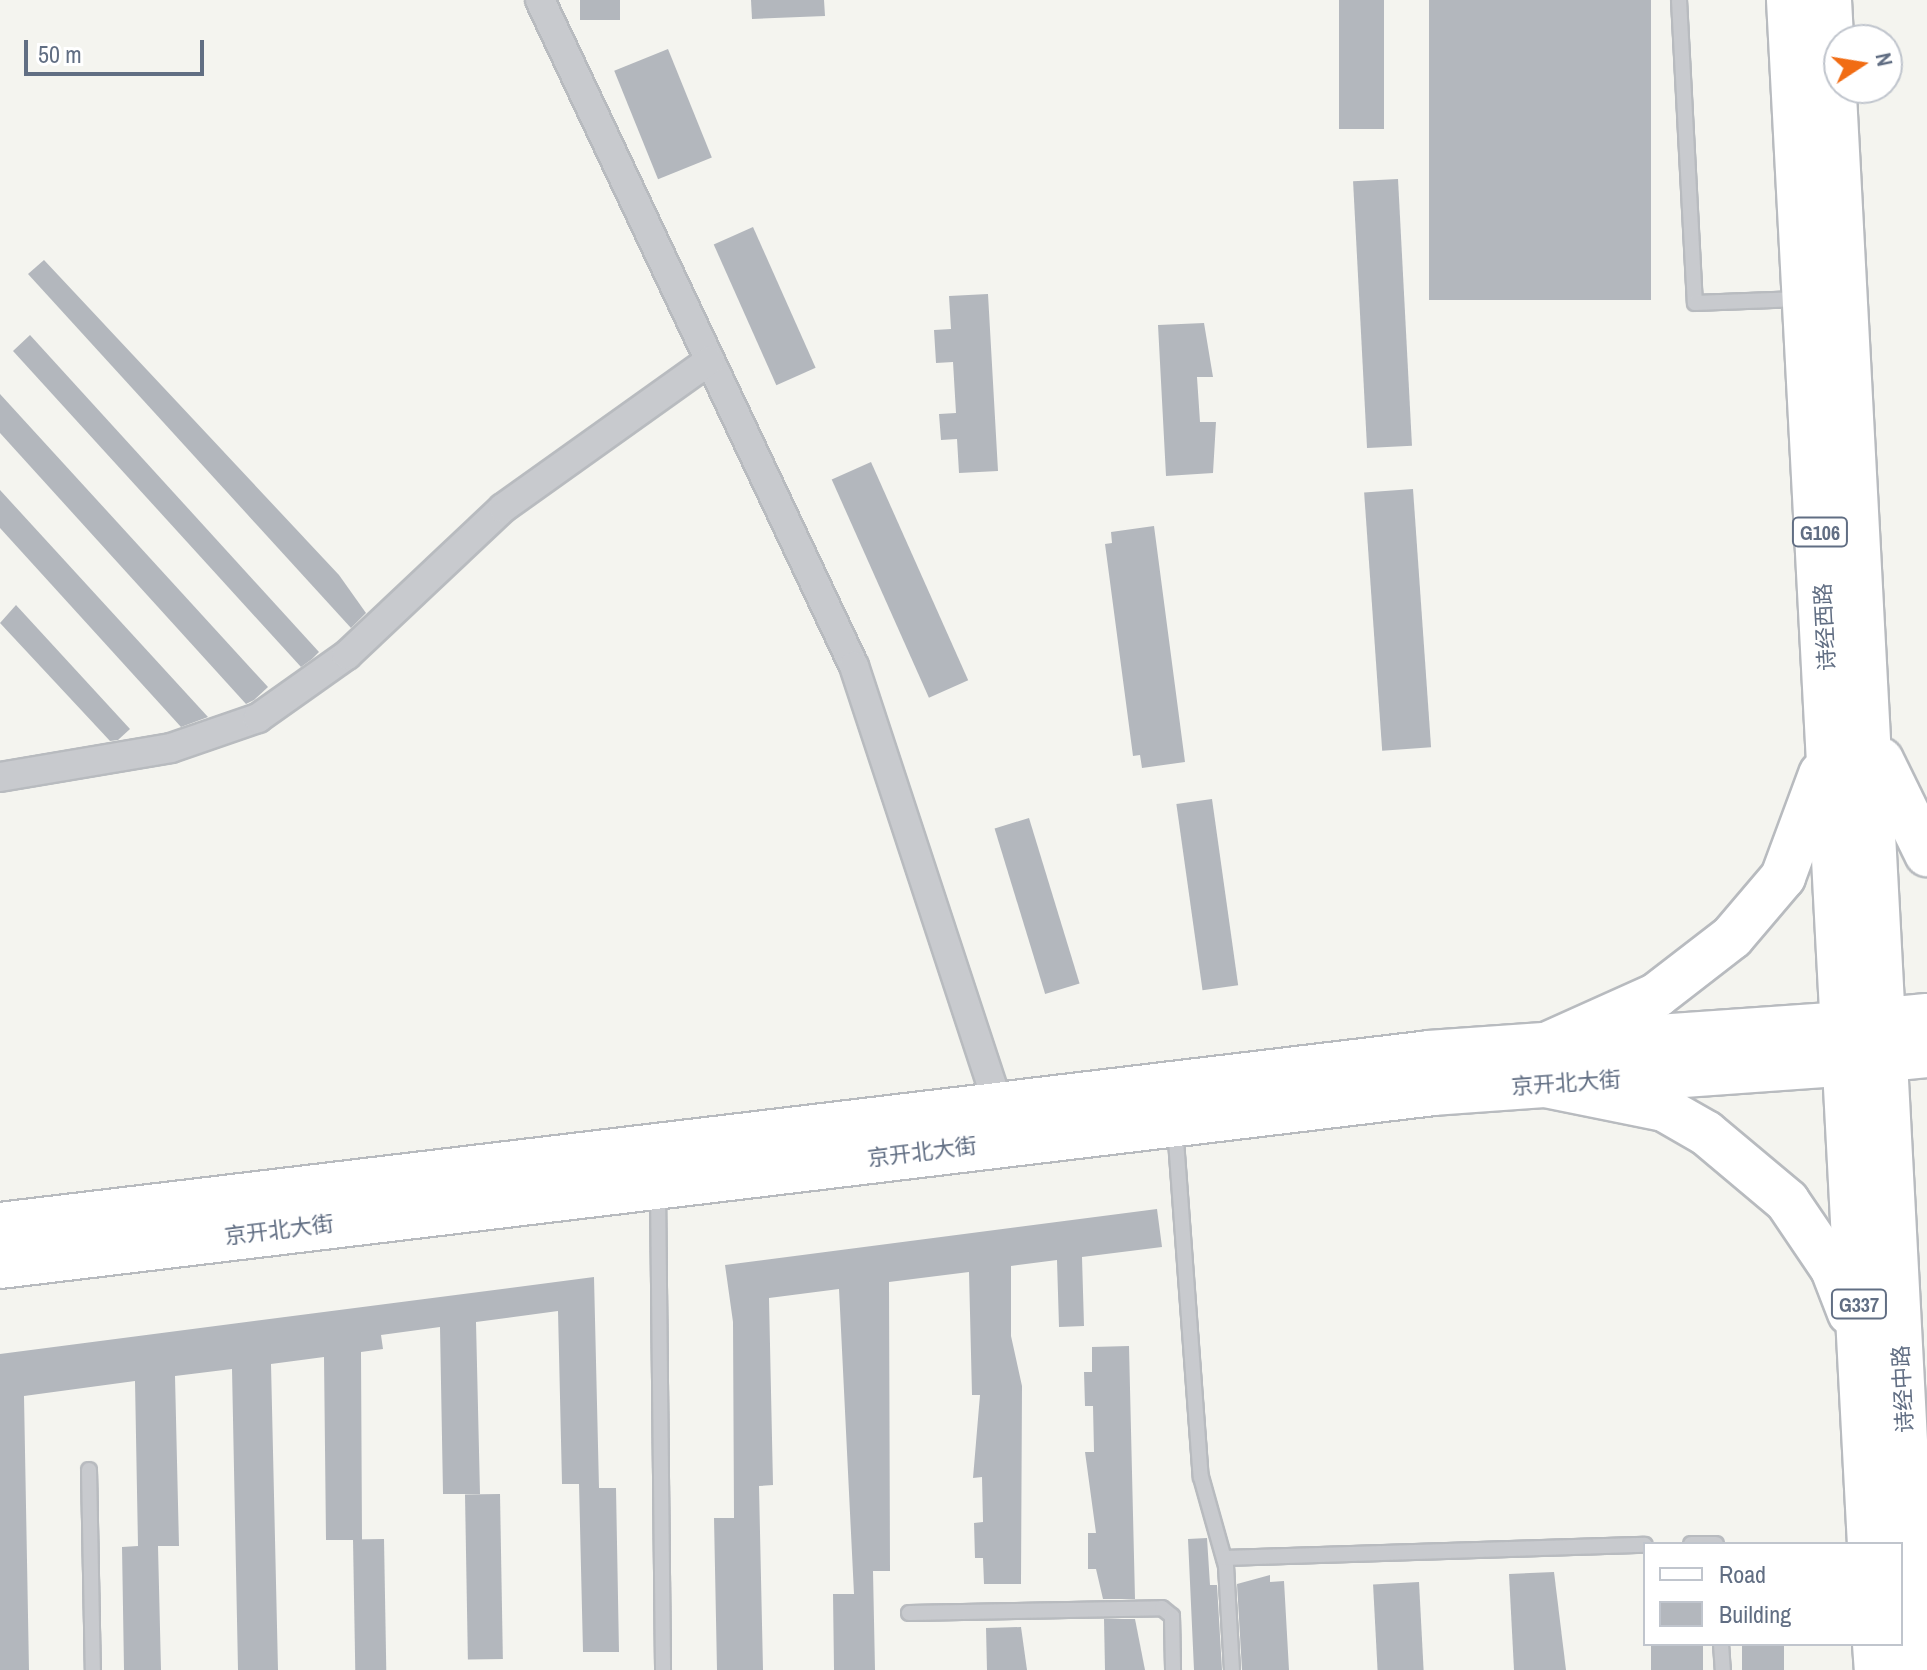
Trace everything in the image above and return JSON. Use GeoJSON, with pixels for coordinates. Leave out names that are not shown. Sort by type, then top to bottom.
{"type":"FeatureCollection","features":[{"type":"Feature","properties":{"kind":"main road","name":"诗经西路"},"geometry":{"type":"LineString","coordinates":[[1789,0],[1830,729],[1878,1045]]}},
{"type":"Feature","properties":{"kind":"main road","name":"诗经西路"},"geometry":{"type":"LineString","coordinates":[[1829,0],[1866,693],[1878,1045]]}},
{"type":"Feature","properties":{"kind":"main road"},"geometry":{"type":"LineString","coordinates":[[1866,693],[1892,792],[1927,854]]}},
{"type":"Feature","properties":{"kind":"main road"},"geometry":{"type":"LineString","coordinates":[[1545,1065],[1657,995],[1761,905],[1801,837],[1830,729]]}},
{"type":"Feature","properties":{"kind":"main road","name":"京开北大街"},"geometry":{"type":"LineString","coordinates":[[0,1225],[997,1102],[1878,1045],[1927,1016]]}},
{"type":"Feature","properties":{"kind":"main road","name":"诗经中路"},"geometry":{"type":"LineString","coordinates":[[1870,1542],[1881,1347],[1878,1045]]}},
{"type":"Feature","properties":{"kind":"main road"},"geometry":{"type":"LineString","coordinates":[[1545,1065],[1664,1109],[1706,1133],[1787,1201],[1881,1347],[1927,1266]]}},
{"type":"Feature","properties":{"kind":"main road","name":"京开北大街"},"geometry":{"type":"LineString","coordinates":[[0,1266],[658,1182],[1175,1123],[1545,1065]]}},
{"type":"Feature","properties":{"kind":"main road","name":"诗经中路"},"geometry":{"type":"LineString","coordinates":[[1881,1347],[1903,1542]]}},
{"type":"Feature","properties":{"kind":"main road","name":"诗经中路"},"geometry":{"type":"LineString","coordinates":[[1903,1544],[1917,1670]]}},
{"type":"Feature","properties":{"kind":"main road"},"geometry":{"type":"LineString","coordinates":[[1875,1646],[1877,1670]]}},
{"type":"Feature","properties":{"kind":"street"},"geometry":{"type":"LineString","coordinates":[[540,0],[854,666],[997,1102]]}},
{"type":"Feature","properties":{"kind":"street"},"geometry":{"type":"LineString","coordinates":[[0,777],[171,748],[269,711],[347,655],[503,508],[709,361]]}},
{"type":"Feature","properties":{"kind":"lane"},"geometry":{"type":"LineString","coordinates":[[1679,0],[1695,303],[1806,298]]}},
{"type":"Feature","properties":{"kind":"lane"},"geometry":{"type":"LineString","coordinates":[[1175,1123],[1201,1477],[1224,1558],[1232,1670]]}},
{"type":"Feature","properties":{"kind":"lane"},"geometry":{"type":"LineString","coordinates":[[658,1182],[663,1670]]}},
{"type":"Feature","properties":{"kind":"lane"},"geometry":{"type":"LineString","coordinates":[[89,1470],[93,1670]]}},
{"type":"Feature","properties":{"kind":"lane"},"geometry":{"type":"LineString","coordinates":[[1224,1558],[1643,1545]]}},
{"type":"Feature","properties":{"kind":"lane"},"geometry":{"type":"LineString","coordinates":[[909,1613],[1162,1608],[1172,1616],[1173,1670]]}},
{"type":"Feature","properties":{"kind":"lane"},"geometry":{"type":"LineString","coordinates":[[1721,1646],[1723,1670]]}},
{"type":"Feature","properties":{"kind":"building"},"geometry":{"type":"Polygon","coordinates":[[[580,0],[620,0],[620,20],[580,20],[580,0]]]}},
{"type":"Feature","properties":{"kind":"building"},"geometry":{"type":"Polygon","coordinates":[[[751,0],[824,0],[825,16],[752,19],[751,0]]]}},
{"type":"Feature","properties":{"kind":"building"},"geometry":{"type":"Polygon","coordinates":[[[1339,0],[1384,0],[1384,129],[1339,129],[1339,0]]]}},
{"type":"Feature","properties":{"kind":"building"},"geometry":{"type":"Polygon","coordinates":[[[1429,0],[1651,0],[1651,300],[1429,300],[1429,0]]]}},
{"type":"Feature","properties":{"kind":"building"},"geometry":{"type":"Polygon","coordinates":[[[668,49],[712,157],[658,179],[614,71],[668,49]]]}},
{"type":"Feature","properties":{"kind":"building"},"geometry":{"type":"Polygon","coordinates":[[[1398,179],[1412,446],[1367,448],[1353,181],[1398,179]]]}},
{"type":"Feature","properties":{"kind":"building"},"geometry":{"type":"Polygon","coordinates":[[[753,227],[816,368],[776,385],[714,244],[753,227]]]}},
{"type":"Feature","properties":{"kind":"building"},"geometry":{"type":"Polygon","coordinates":[[[44,260],[339,575],[366,613],[351,628],[28,274],[44,260]]]}},
{"type":"Feature","properties":{"kind":"building"},"geometry":{"type":"Polygon","coordinates":[[[988,294],[998,471],[959,473],[957,439],[941,440],[939,414],[956,413],[953,362],[936,363],[934,330],[951,329],[949,296],[988,294]]]}},
{"type":"Feature","properties":{"kind":"building"},"geometry":{"type":"Polygon","coordinates":[[[1204,323],[1213,377],[1197,377],[1200,422],[1216,422],[1213,473],[1166,476],[1158,325],[1204,323]]]}},
{"type":"Feature","properties":{"kind":"building"},"geometry":{"type":"Polygon","coordinates":[[[30,335],[319,652],[312,659],[301,667],[13,351],[30,335]]]}},
{"type":"Feature","properties":{"kind":"building"},"geometry":{"type":"Polygon","coordinates":[[[0,394],[268,687],[254,700],[246,704],[0,433],[0,394]]]}},
{"type":"Feature","properties":{"kind":"building"},"geometry":{"type":"Polygon","coordinates":[[[871,462],[968,680],[929,698],[832,479],[871,462]]]}},
{"type":"Feature","properties":{"kind":"building"},"geometry":{"type":"Polygon","coordinates":[[[1413,489],[1431,747],[1382,751],[1364,492],[1413,489]]]}},
{"type":"Feature","properties":{"kind":"building"},"geometry":{"type":"Polygon","coordinates":[[[0,490],[208,717],[181,727],[0,528],[0,490]]]}},
{"type":"Feature","properties":{"kind":"building"},"geometry":{"type":"Polygon","coordinates":[[[1154,526],[1185,762],[1142,768],[1140,755],[1133,756],[1105,544],[1112,543],[1111,532],[1154,526]]]}},
{"type":"Feature","properties":{"kind":"building"},"geometry":{"type":"Polygon","coordinates":[[[16,605],[130,729],[118,740],[110,741],[0,623],[16,605]]]}},
{"type":"Feature","properties":{"kind":"building"},"geometry":{"type":"Polygon","coordinates":[[[1212,799],[1238,985],[1203,990],[1176,804],[1212,799]]]}},
{"type":"Feature","properties":{"kind":"building"},"geometry":{"type":"Polygon","coordinates":[[[1029,818],[1080,983],[1045,994],[995,829],[1029,818]]]}},
{"type":"Feature","properties":{"kind":"building"},"geometry":{"type":"Polygon","coordinates":[[[1157,1209],[1162,1247],[1082,1257],[1084,1326],[1059,1327],[1057,1260],[1011,1266],[1011,1336],[1022,1386],[1021,1584],[984,1584],[983,1558],[975,1558],[974,1523],[983,1522],[982,1477],[973,1478],[980,1395],[972,1395],[969,1272],[889,1282],[890,1571],[873,1571],[875,1670],[834,1670],[833,1594],[854,1594],[839,1289],[769,1298],[773,1485],[759,1486],[763,1670],[717,1670],[714,1518],[734,1518],[733,1322],[725,1265],[1157,1209]]]}},
{"type":"Feature","properties":{"kind":"building"},"geometry":{"type":"Polygon","coordinates":[[[594,1277],[599,1488],[616,1488],[619,1652],[583,1652],[579,1484],[562,1484],[558,1311],[476,1322],[480,1494],[443,1494],[440,1327],[381,1335],[383,1349],[361,1352],[362,1540],[326,1540],[324,1357],[271,1364],[278,1670],[238,1670],[232,1369],[175,1376],[179,1546],[158,1546],[161,1670],[124,1670],[122,1547],[138,1546],[135,1381],[24,1396],[29,1670],[0,1670],[0,1354],[594,1277]]]}},
{"type":"Feature","properties":{"kind":"building"},"geometry":{"type":"Polygon","coordinates":[[[1129,1346],[1135,1599],[1103,1599],[1096,1569],[1088,1569],[1088,1533],[1096,1533],[1085,1452],[1094,1452],[1093,1406],[1085,1406],[1084,1372],[1092,1372],[1092,1347],[1129,1346]]]}},
{"type":"Feature","properties":{"kind":"building"},"geometry":{"type":"Polygon","coordinates":[[[500,1494],[503,1659],[468,1660],[465,1495],[500,1494]]]}},
{"type":"Feature","properties":{"kind":"building"},"geometry":{"type":"Polygon","coordinates":[[[1207,1538],[1210,1585],[1217,1585],[1222,1670],[1194,1670],[1188,1539],[1207,1538]]]}},
{"type":"Feature","properties":{"kind":"building"},"geometry":{"type":"Polygon","coordinates":[[[384,1539],[386,1670],[355,1670],[353,1540],[384,1539]]]}},
{"type":"Feature","properties":{"kind":"building"},"geometry":{"type":"Polygon","coordinates":[[[1554,1572],[1566,1670],[1514,1670],[1509,1574],[1554,1572]]]}},
{"type":"Feature","properties":{"kind":"building"},"geometry":{"type":"Polygon","coordinates":[[[1270,1575],[1270,1582],[1284,1581],[1289,1670],[1242,1670],[1237,1584],[1270,1575]]]}},
{"type":"Feature","properties":{"kind":"building"},"geometry":{"type":"Polygon","coordinates":[[[1419,1582],[1424,1670],[1378,1670],[1373,1584],[1419,1582]]]}},
{"type":"Feature","properties":{"kind":"building"},"geometry":{"type":"Polygon","coordinates":[[[1104,1619],[1135,1619],[1145,1670],[1105,1670],[1104,1619]]]}},
{"type":"Feature","properties":{"kind":"building"},"geometry":{"type":"Polygon","coordinates":[[[1021,1627],[1027,1670],[987,1670],[986,1628],[1021,1627]]]}},
{"type":"Feature","properties":{"kind":"building"},"geometry":{"type":"Polygon","coordinates":[[[1651,1646],[1703,1646],[1703,1670],[1651,1670],[1651,1646]]]}},
{"type":"Feature","properties":{"kind":"building"},"geometry":{"type":"Polygon","coordinates":[[[1742,1646],[1784,1646],[1784,1670],[1742,1670],[1742,1646]]]}}]}
